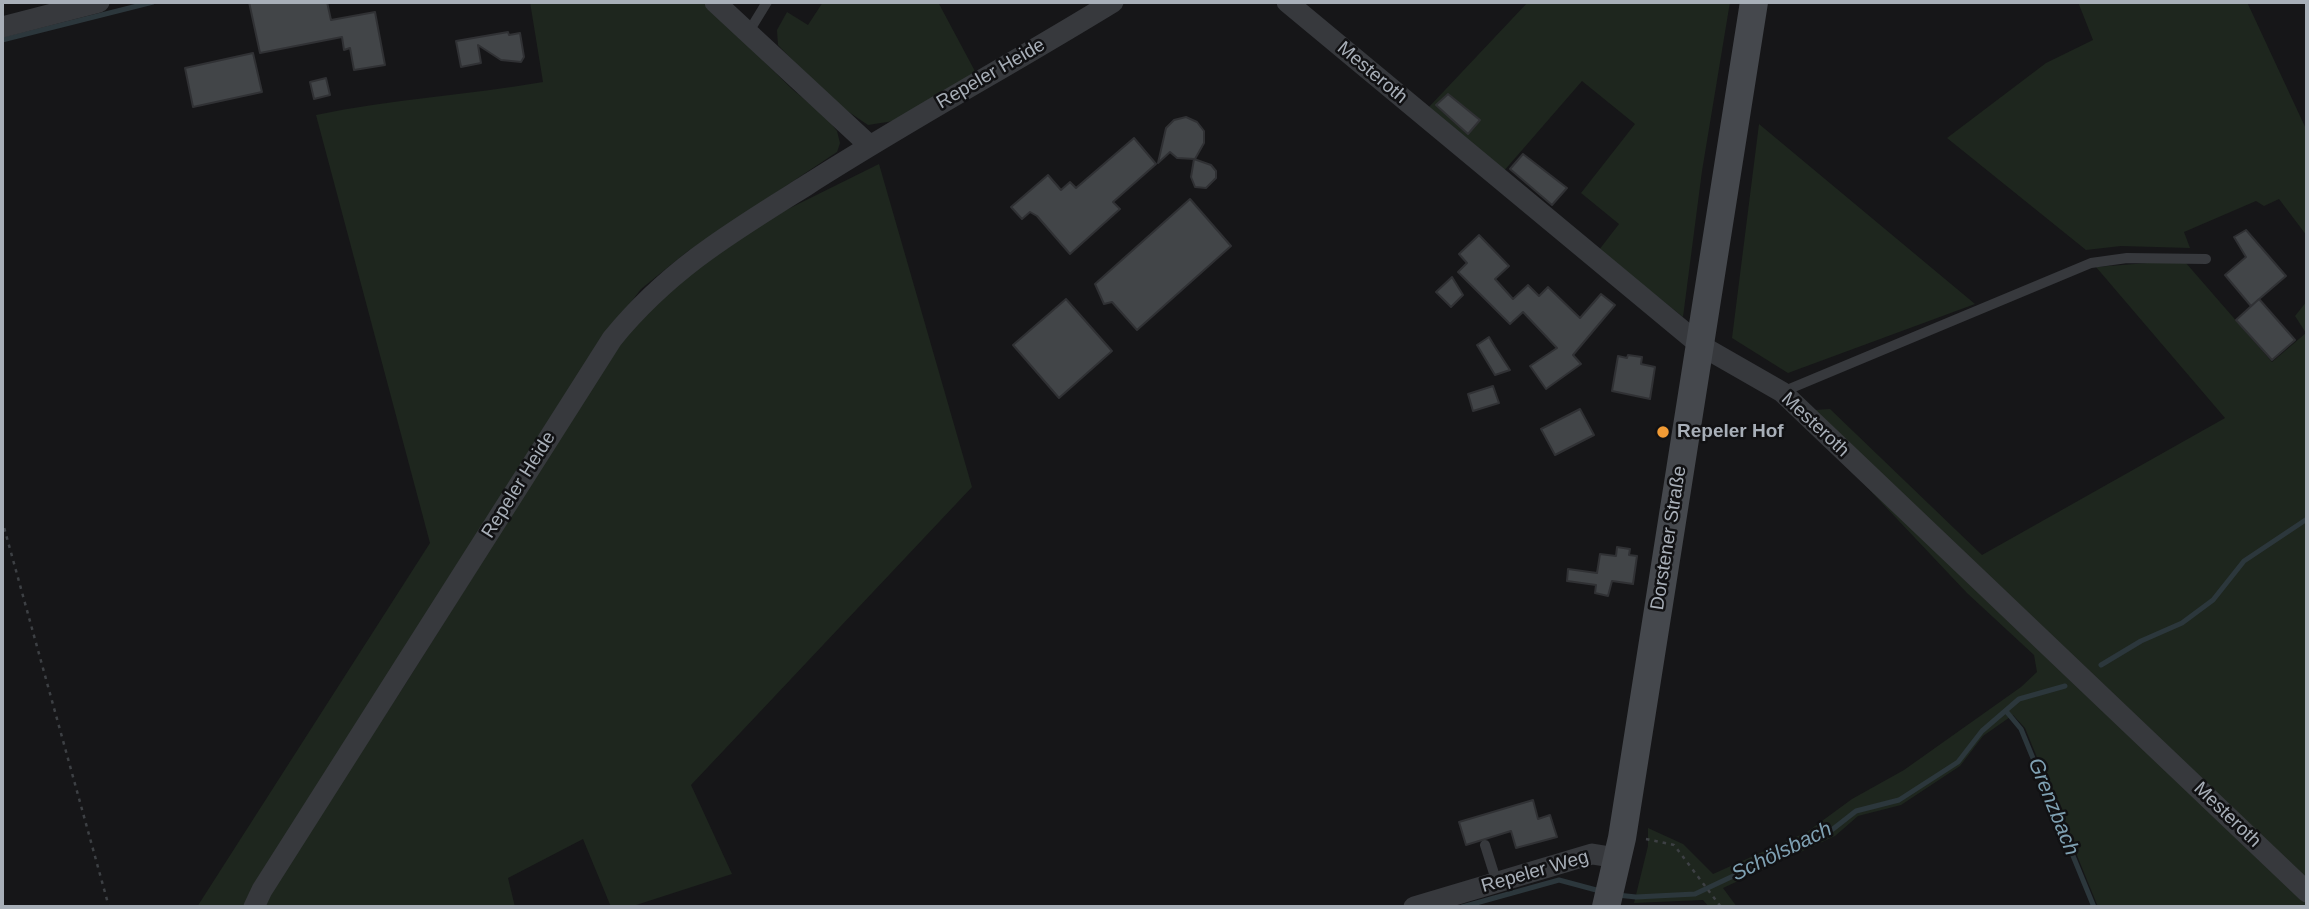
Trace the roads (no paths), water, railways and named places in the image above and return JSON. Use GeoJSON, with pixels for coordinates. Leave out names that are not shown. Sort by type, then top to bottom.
{"type":"FeatureCollection","features":[{"type":"Feature","properties":{"kind":"main road","name":"Dorstener Straße"},"geometry":{"type":"LineString","coordinates":[[1613,878],[1754,2]]}},
{"type":"Feature","properties":{"kind":"street"},"geometry":{"type":"LineString","coordinates":[[2,27],[99,2]]}},
{"type":"Feature","properties":{"kind":"street"},"geometry":{"type":"LineString","coordinates":[[715,2],[869,145]]}},
{"type":"Feature","properties":{"kind":"street","name":"Repeler Heide"},"geometry":{"type":"LineString","coordinates":[[254,907],[269,878],[612,339],[642,302],[676,271],[869,145],[1112,2]]}},
{"type":"Feature","properties":{"kind":"street","name":"Mesteroth"},"geometry":{"type":"LineString","coordinates":[[1287,2],[1700,345],[1782,393],[2307,891]]}},
{"type":"Feature","properties":{"kind":"street","name":"Repeler Weg"},"geometry":{"type":"LineString","coordinates":[[1414,907],[1592,854],[1613,878]]}},
{"type":"Feature","properties":{"kind":"lane"},"geometry":{"type":"LineString","coordinates":[[748,33],[767,2]]}},
{"type":"Feature","properties":{"kind":"lane"},"geometry":{"type":"LineString","coordinates":[[1782,393],[2091,263],[2127,258],[2206,259]]}},
{"type":"Feature","properties":{"kind":"lane"},"geometry":{"type":"LineString","coordinates":[[1485,845],[1497,883]]}},
{"type":"Feature","properties":{"kind":"waterway"},"geometry":{"type":"LineString","coordinates":[[2,40],[153,2]]}},
{"type":"Feature","properties":{"kind":"waterway","name":"Schölsbach"},"geometry":{"type":"LineString","coordinates":[[2101,665],[2141,641],[2182,623],[2213,600],[2244,561],[2307,519]]}},
{"type":"Feature","properties":{"kind":"waterway","name":"Schölsbach"},"geometry":{"type":"LineString","coordinates":[[1617,895],[1636,897],[1695,894],[1833,829],[1856,811],[1899,800],[1958,762],[1982,731],[2019,699],[2065,686]]}},
{"type":"Feature","properties":{"kind":"waterway","name":"Grenzbach"},"geometry":{"type":"LineString","coordinates":[[2006,711],[2021,729],[2094,907]]}},
{"type":"Feature","properties":{"kind":"waterway","name":"Schölsbach"},"geometry":{"type":"LineString","coordinates":[[1462,907],[1559,880],[1600,891]]}},
{"type":"Feature","properties":{"kind":"place","name":"Repeler Hof"},"geometry":{"type":"Point","coordinates":[1663,432]}}]}
